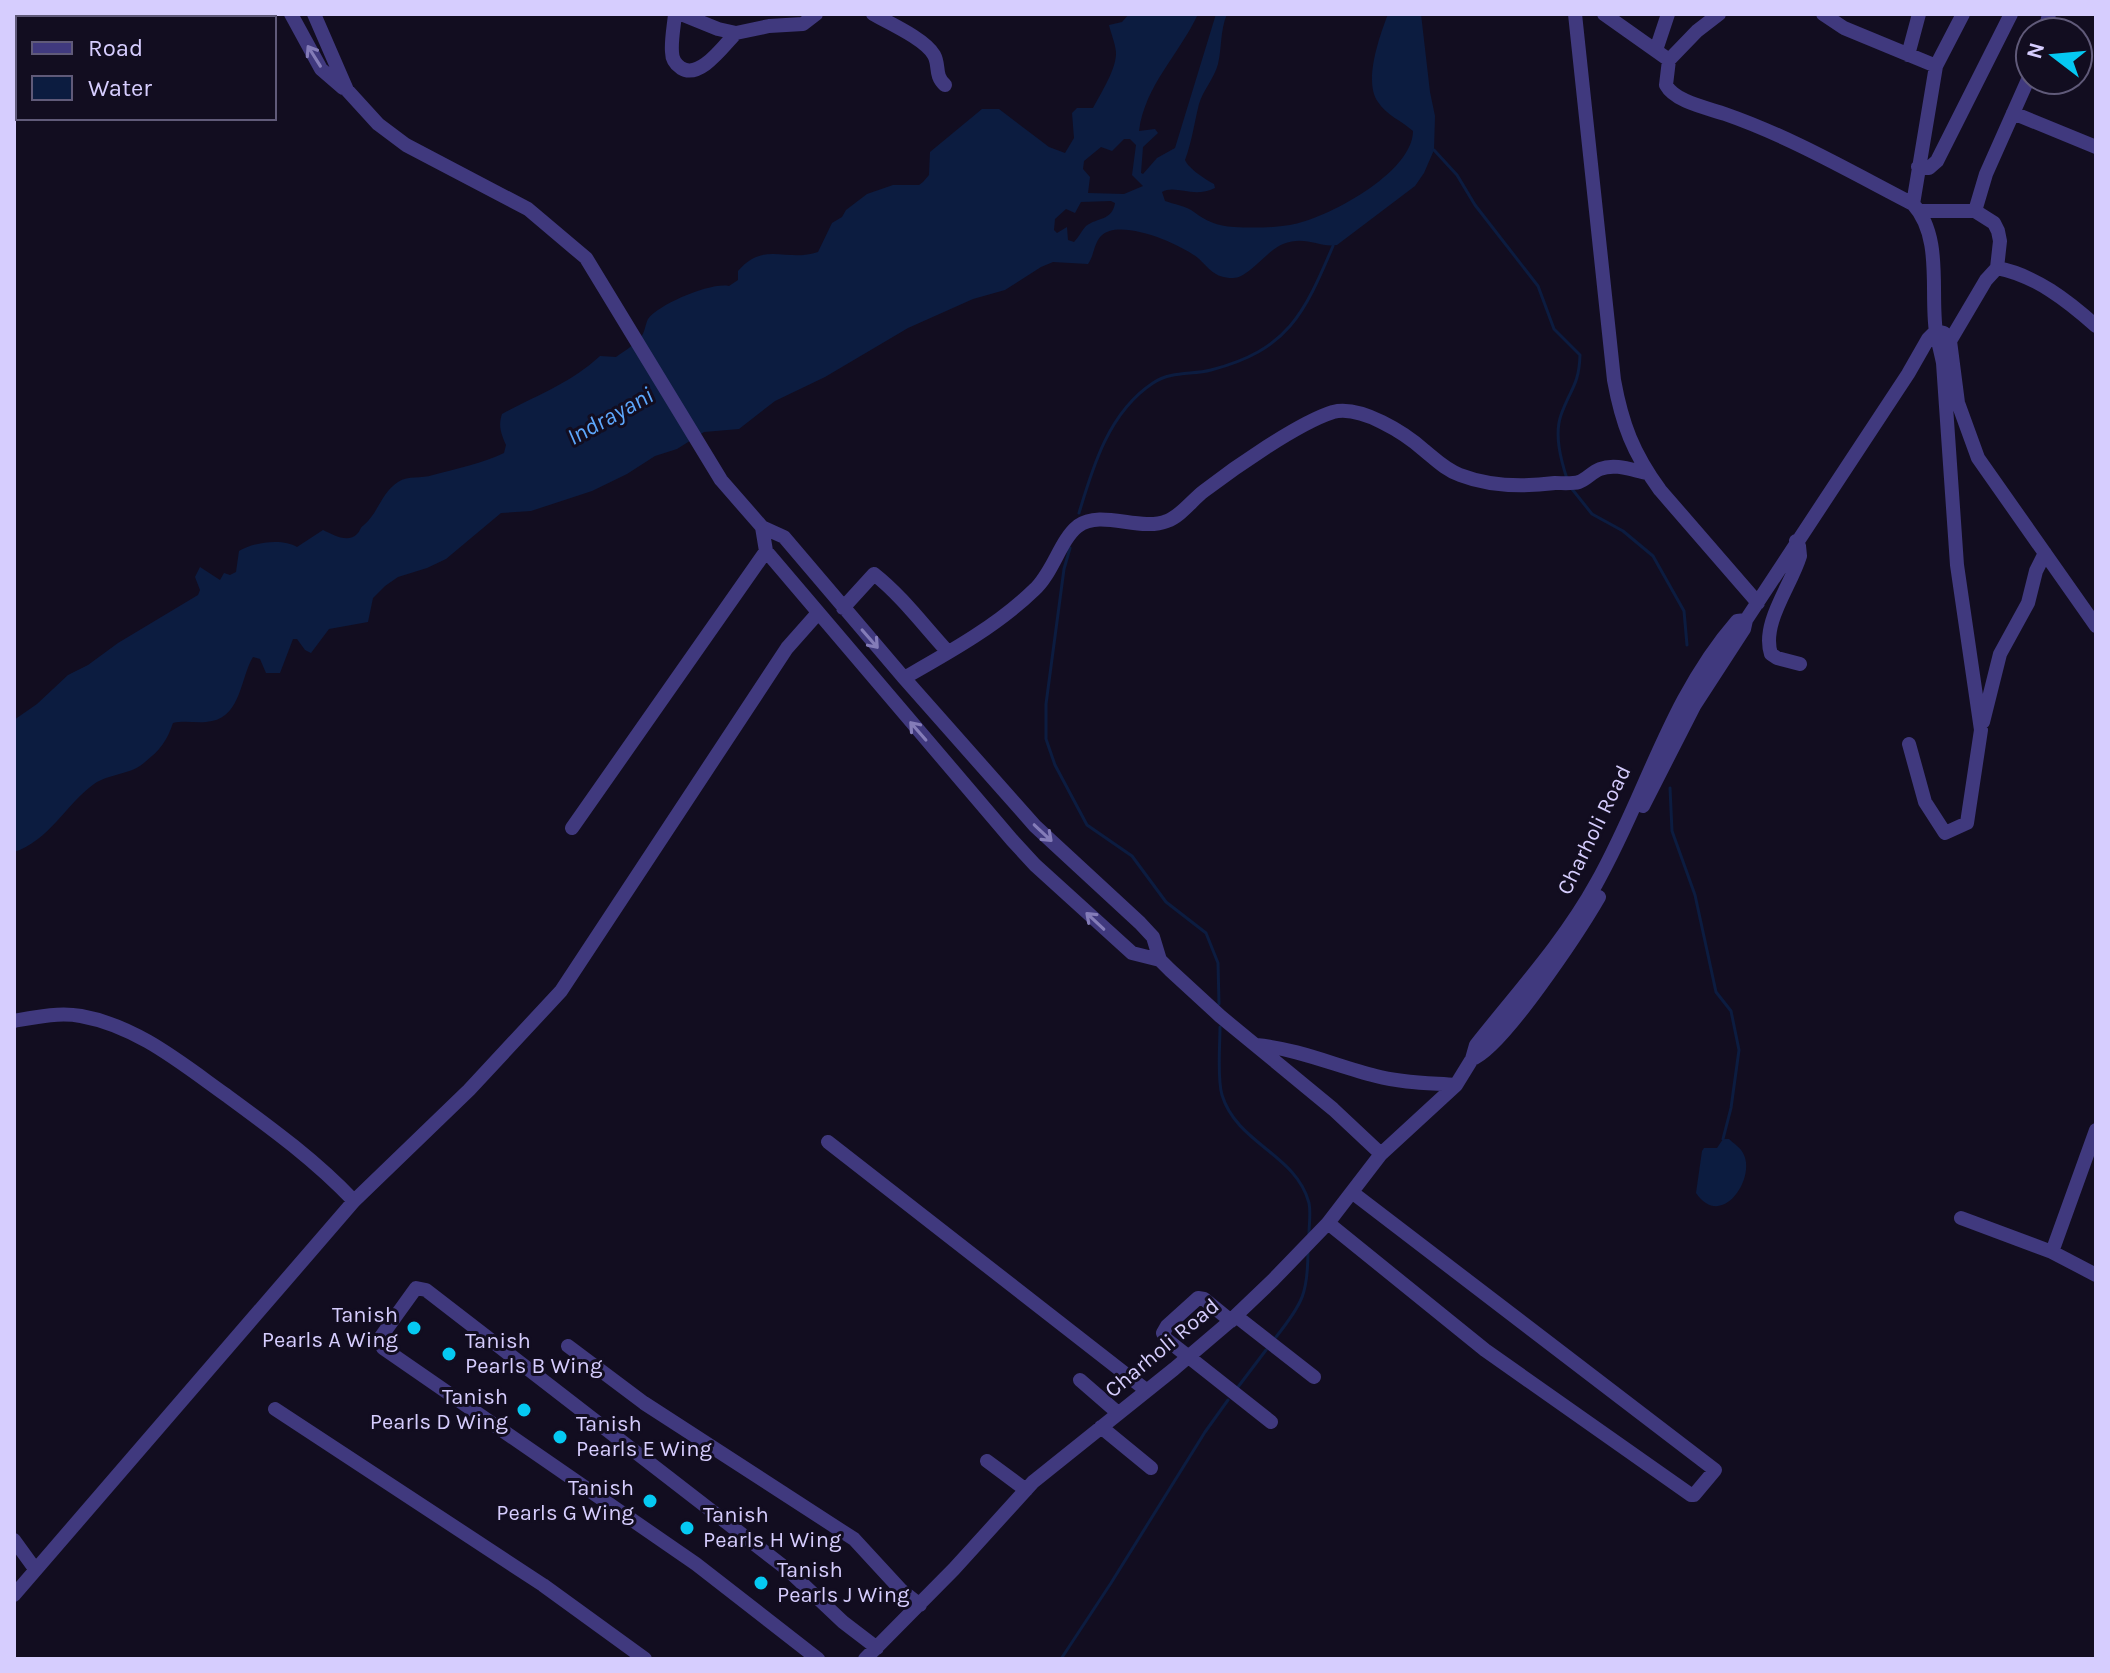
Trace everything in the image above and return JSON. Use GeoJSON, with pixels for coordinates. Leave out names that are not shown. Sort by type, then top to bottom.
{"type":"FeatureCollection","features":[{"type":"Feature","properties":{"kind":"street"},"geometry":{"type":"LineString","coordinates":[[291,14],[321,69],[347,90],[378,124],[406,145],[528,209],[586,258],[721,480],[762,527],[784,537],[1035,826],[1153,937],[1160,960]]}},
{"type":"Feature","properties":{"kind":"street"},"geometry":{"type":"LineString","coordinates":[[314,14],[347,90]]}},
{"type":"Feature","properties":{"kind":"street"},"geometry":{"type":"LineString","coordinates":[[675,14],[673,60],[682,69],[689,71],[700,67],[736,33]]}},
{"type":"Feature","properties":{"kind":"street"},"geometry":{"type":"LineString","coordinates":[[681,14],[736,33],[769,26],[803,24],[816,14]]}},
{"type":"Feature","properties":{"kind":"street"},"geometry":{"type":"LineString","coordinates":[[873,14],[932,52],[936,72],[945,85]]}},
{"type":"Feature","properties":{"kind":"street"},"geometry":{"type":"LineString","coordinates":[[1575,14],[1614,380],[1622,421],[1647,473],[1758,603]]}},
{"type":"Feature","properties":{"kind":"street"},"geometry":{"type":"LineString","coordinates":[[1604,14],[1669,60]]}},
{"type":"Feature","properties":{"kind":"street"},"geometry":{"type":"LineString","coordinates":[[1656,50],[1668,14]]}},
{"type":"Feature","properties":{"kind":"street"},"geometry":{"type":"LineString","coordinates":[[1719,14],[1669,60],[1666,85],[1671,92],[1701,106],[1774,131],[1916,207],[1975,211],[1994,223],[2000,249],[1997,268],[1986,280],[1950,341]]}},
{"type":"Feature","properties":{"kind":"street"},"geometry":{"type":"LineString","coordinates":[[1823,14],[1844,28],[1936,66]]}},
{"type":"Feature","properties":{"kind":"street"},"geometry":{"type":"LineString","coordinates":[[1908,55],[1919,14]]}},
{"type":"Feature","properties":{"kind":"street"},"geometry":{"type":"LineString","coordinates":[[1963,14],[1936,66],[1918,167],[1916,207],[1932,256],[1957,565],[1981,730]]}},
{"type":"Feature","properties":{"kind":"street"},"geometry":{"type":"LineString","coordinates":[[1918,167],[1929,168],[1937,161],[2011,14]]}},
{"type":"Feature","properties":{"kind":"street"},"geometry":{"type":"LineString","coordinates":[[1975,211],[1986,174],[2021,96]]}},
{"type":"Feature","properties":{"kind":"street"},"geometry":{"type":"LineString","coordinates":[[2013,113],[2096,147]]}},
{"type":"Feature","properties":{"kind":"street"},"geometry":{"type":"LineString","coordinates":[[1997,268],[2014,271],[2032,280],[2096,326]]}},
{"type":"Feature","properties":{"kind":"street"},"geometry":{"type":"LineString","coordinates":[[1936,331],[1944,333],[1950,341],[1958,403],[1978,458],[2096,626]]}},
{"type":"Feature","properties":{"kind":"street","name":"Charholi Road"},"geometry":{"type":"LineString","coordinates":[[865,1659],[920,1605],[1026,1490],[1234,1318],[1315,1238],[1381,1154],[1456,1085],[1472,1059],[1476,1045],[1597,883],[1631,821],[1657,749],[1695,680],[1724,636],[1737,621],[1746,620],[1758,603],[1936,331]]}},
{"type":"Feature","properties":{"kind":"street"},"geometry":{"type":"LineString","coordinates":[[904,678],[948,652],[1036,589],[1075,528],[1084,522],[1095,519],[1153,524],[1174,518],[1201,493],[1245,461],[1336,412],[1355,411],[1375,419],[1412,441],[1452,472],[1503,485],[1521,487],[1579,482],[1597,470],[1610,467],[1647,473]]}},
{"type":"Feature","properties":{"kind":"street"},"geometry":{"type":"LineString","coordinates":[[762,527],[766,551],[1035,865],[1132,953],[1160,960],[1381,1154]]}},
{"type":"Feature","properties":{"kind":"street"},"geometry":{"type":"LineString","coordinates":[[1796,541],[1800,556],[1774,618],[1768,643],[1771,654],[1777,658],[1800,664]]}},
{"type":"Feature","properties":{"kind":"street"},"geometry":{"type":"LineString","coordinates":[[572,828],[766,551]]}},
{"type":"Feature","properties":{"kind":"street"},"geometry":{"type":"LineString","coordinates":[[1909,744],[1925,802],[1945,833],[1967,823],[1981,730],[2000,654],[2028,603],[2036,571],[2045,553]]}},
{"type":"Feature","properties":{"kind":"street"},"geometry":{"type":"LineString","coordinates":[[843,608],[874,574],[892,588],[948,652]]}},
{"type":"Feature","properties":{"kind":"street"},"geometry":{"type":"LineString","coordinates":[[14,1595],[354,1201],[469,1090],[561,991],[787,648],[818,613]]}},
{"type":"Feature","properties":{"kind":"street"},"geometry":{"type":"LineString","coordinates":[[14,1021],[61,1015],[80,1016],[108,1022],[136,1034],[165,1051],[293,1144],[326,1171],[354,1201]]}},
{"type":"Feature","properties":{"kind":"street"},"geometry":{"type":"LineString","coordinates":[[1256,1045],[1300,1053],[1378,1077],[1456,1085]]}},
{"type":"Feature","properties":{"kind":"street"},"geometry":{"type":"LineString","coordinates":[[2052,1252],[2096,1130]]}},
{"type":"Feature","properties":{"kind":"street"},"geometry":{"type":"LineString","coordinates":[[828,1142],[1146,1390]]}},
{"type":"Feature","properties":{"kind":"street"},"geometry":{"type":"LineString","coordinates":[[1328,1223],[1485,1350],[1691,1495],[1715,1470],[1353,1193]]}},
{"type":"Feature","properties":{"kind":"street"},"geometry":{"type":"LineString","coordinates":[[1961,1218],[2052,1252],[2096,1275]]}},
{"type":"Feature","properties":{"kind":"street"},"geometry":{"type":"LineString","coordinates":[[818,1659],[696,1564],[383,1348],[380,1338],[416,1288],[426,1290],[788,1570],[843,1622],[877,1648]]}},
{"type":"Feature","properties":{"kind":"street"},"geometry":{"type":"LineString","coordinates":[[1271,1422],[1166,1339],[1163,1333],[1193,1302],[1198,1298],[1204,1299],[1314,1377]]}},
{"type":"Feature","properties":{"kind":"street"},"geometry":{"type":"LineString","coordinates":[[568,1346],[644,1403],[854,1539],[901,1590],[920,1605]]}},
{"type":"Feature","properties":{"kind":"street"},"geometry":{"type":"LineString","coordinates":[[1080,1380],[1118,1413]]}},
{"type":"Feature","properties":{"kind":"street"},"geometry":{"type":"LineString","coordinates":[[275,1409],[543,1585],[645,1659]]}},
{"type":"Feature","properties":{"kind":"street"},"geometry":{"type":"LineString","coordinates":[[1101,1427],[1151,1468]]}},
{"type":"Feature","properties":{"kind":"street"},"geometry":{"type":"LineString","coordinates":[[987,1461],[1026,1490]]}},
{"type":"Feature","properties":{"kind":"street"},"geometry":{"type":"LineString","coordinates":[[14,1540],[35,1569]]}},
{"type":"Feature","properties":{"kind":"water","name":"Indrayani"},"geometry":{"type":"Polygon","coordinates":[[[1129,14],[1198,14],[1155,85],[1142,114],[1139,131],[1155,129],[1158,133],[1143,147],[1143,174],[1157,158],[1175,148],[1216,14],[1227,14],[1218,64],[1199,104],[1185,160],[1215,188],[1199,192],[1162,192],[1165,201],[1188,208],[1212,222],[1262,228],[1290,225],[1324,214],[1365,192],[1399,163],[1409,147],[1413,131],[1381,107],[1374,93],[1372,71],[1388,14],[1421,14],[1435,116],[1434,150],[1424,173],[1415,186],[1337,245],[1305,241],[1283,244],[1239,277],[1226,278],[1216,274],[1190,252],[1165,240],[1135,231],[1110,231],[1099,239],[1088,264],[1053,262],[1005,290],[973,299],[908,328],[825,377],[775,401],[739,429],[704,432],[677,449],[655,456],[592,491],[531,511],[501,513],[446,559],[398,577],[385,586],[373,598],[368,622],[329,629],[311,653],[297,639],[293,639],[280,673],[266,673],[260,659],[253,657],[235,704],[222,718],[207,722],[173,723],[162,745],[145,762],[94,784],[37,840],[14,852],[14,720],[37,704],[68,675],[198,595],[200,590],[195,577],[200,567],[220,580],[224,573],[230,575],[236,572],[239,551],[252,545],[276,542],[297,547],[323,530],[340,537],[353,537],[398,482],[469,466],[504,453],[506,445],[500,426],[502,414],[565,381],[600,356],[616,357],[639,340],[654,313],[698,291],[729,286],[738,280],[738,271],[757,256],[818,252],[832,223],[867,194],[893,185],[919,185],[923,182],[929,175],[930,152],[982,109],[999,109],[1049,147],[1065,153],[1074,138],[1072,113],[1077,108],[1093,108],[1114,65],[1116,52],[1109,25],[1122,22],[1129,14]],[[1124,139],[1112,151],[1101,147],[1084,161],[1083,169],[1090,177],[1088,193],[1124,194],[1143,186],[1132,175],[1136,145],[1130,139],[1124,139]],[[1081,202],[1075,213],[1066,209],[1055,219],[1054,230],[1057,233],[1067,227],[1068,240],[1074,242],[1086,226],[1111,213],[1115,203],[1081,202]]]}},
{"type":"Feature","properties":{"kind":"water"},"geometry":{"type":"Polygon","coordinates":[[[1723,1139],[1729,1139],[1742,1151],[1746,1163],[1745,1175],[1734,1196],[1716,1206],[1706,1203],[1696,1193],[1702,1151],[1704,1148],[1717,1148],[1723,1139]]]}},
{"type":"Feature","properties":{"kind":"waterway"},"geometry":{"type":"LineString","coordinates":[[1434,150],[1457,175],[1475,205],[1538,286],[1554,329],[1580,355],[1576,381],[1561,415],[1558,431],[1567,479]]}},
{"type":"Feature","properties":{"kind":"waterway"},"geometry":{"type":"LineString","coordinates":[[1079,513],[1105,441],[1114,424],[1138,395],[1160,379],[1237,362],[1276,340],[1302,310],[1333,246]]}},
{"type":"Feature","properties":{"kind":"waterway"},"geometry":{"type":"LineString","coordinates":[[1572,489],[1592,514],[1623,531],[1653,556],[1684,611],[1687,645]]}},
{"type":"Feature","properties":{"kind":"waterway"},"geometry":{"type":"LineString","coordinates":[[1070,548],[1064,569],[1046,704],[1046,739],[1055,765],[1087,825],[1132,856],[1166,902],[1206,933],[1218,963],[1219,1004]]}},
{"type":"Feature","properties":{"kind":"waterway"},"geometry":{"type":"LineString","coordinates":[[1670,788],[1672,831],[1695,895],[1716,992],[1731,1011],[1739,1050],[1723,1139]]}},
{"type":"Feature","properties":{"kind":"waterway"},"geometry":{"type":"LineString","coordinates":[[1220,1027],[1222,1095],[1240,1126],[1280,1160],[1302,1186],[1310,1207],[1309,1234]]}},
{"type":"Feature","properties":{"kind":"waterway"},"geometry":{"type":"LineString","coordinates":[[1276,1337],[1302,1297],[1307,1277],[1308,1250]]}},
{"type":"Feature","properties":{"kind":"waterway"},"geometry":{"type":"LineString","coordinates":[[1238,1387],[1266,1350]]}},
{"type":"Feature","properties":{"kind":"waterway"},"geometry":{"type":"LineString","coordinates":[[1061,1659],[1228,1400]]}},
{"type":"Feature","properties":{"kind":"place","name":"Tanish Pearls A Wing"},"geometry":{"type":"Point","coordinates":[414,1328]}},
{"type":"Feature","properties":{"kind":"place","name":"Tanish Pearls B Wing"},"geometry":{"type":"Point","coordinates":[449,1354]}},
{"type":"Feature","properties":{"kind":"place","name":"Tanish Pearls D Wing"},"geometry":{"type":"Point","coordinates":[524,1410]}},
{"type":"Feature","properties":{"kind":"place","name":"Tanish Pearls E Wing"},"geometry":{"type":"Point","coordinates":[560,1437]}},
{"type":"Feature","properties":{"kind":"place","name":"Tanish Pearls G Wing"},"geometry":{"type":"Point","coordinates":[650,1501]}},
{"type":"Feature","properties":{"kind":"place","name":"Tanish Pearls H Wing"},"geometry":{"type":"Point","coordinates":[687,1528]}},
{"type":"Feature","properties":{"kind":"place","name":"Tanish Pearls J Wing"},"geometry":{"type":"Point","coordinates":[761,1583]}}]}
